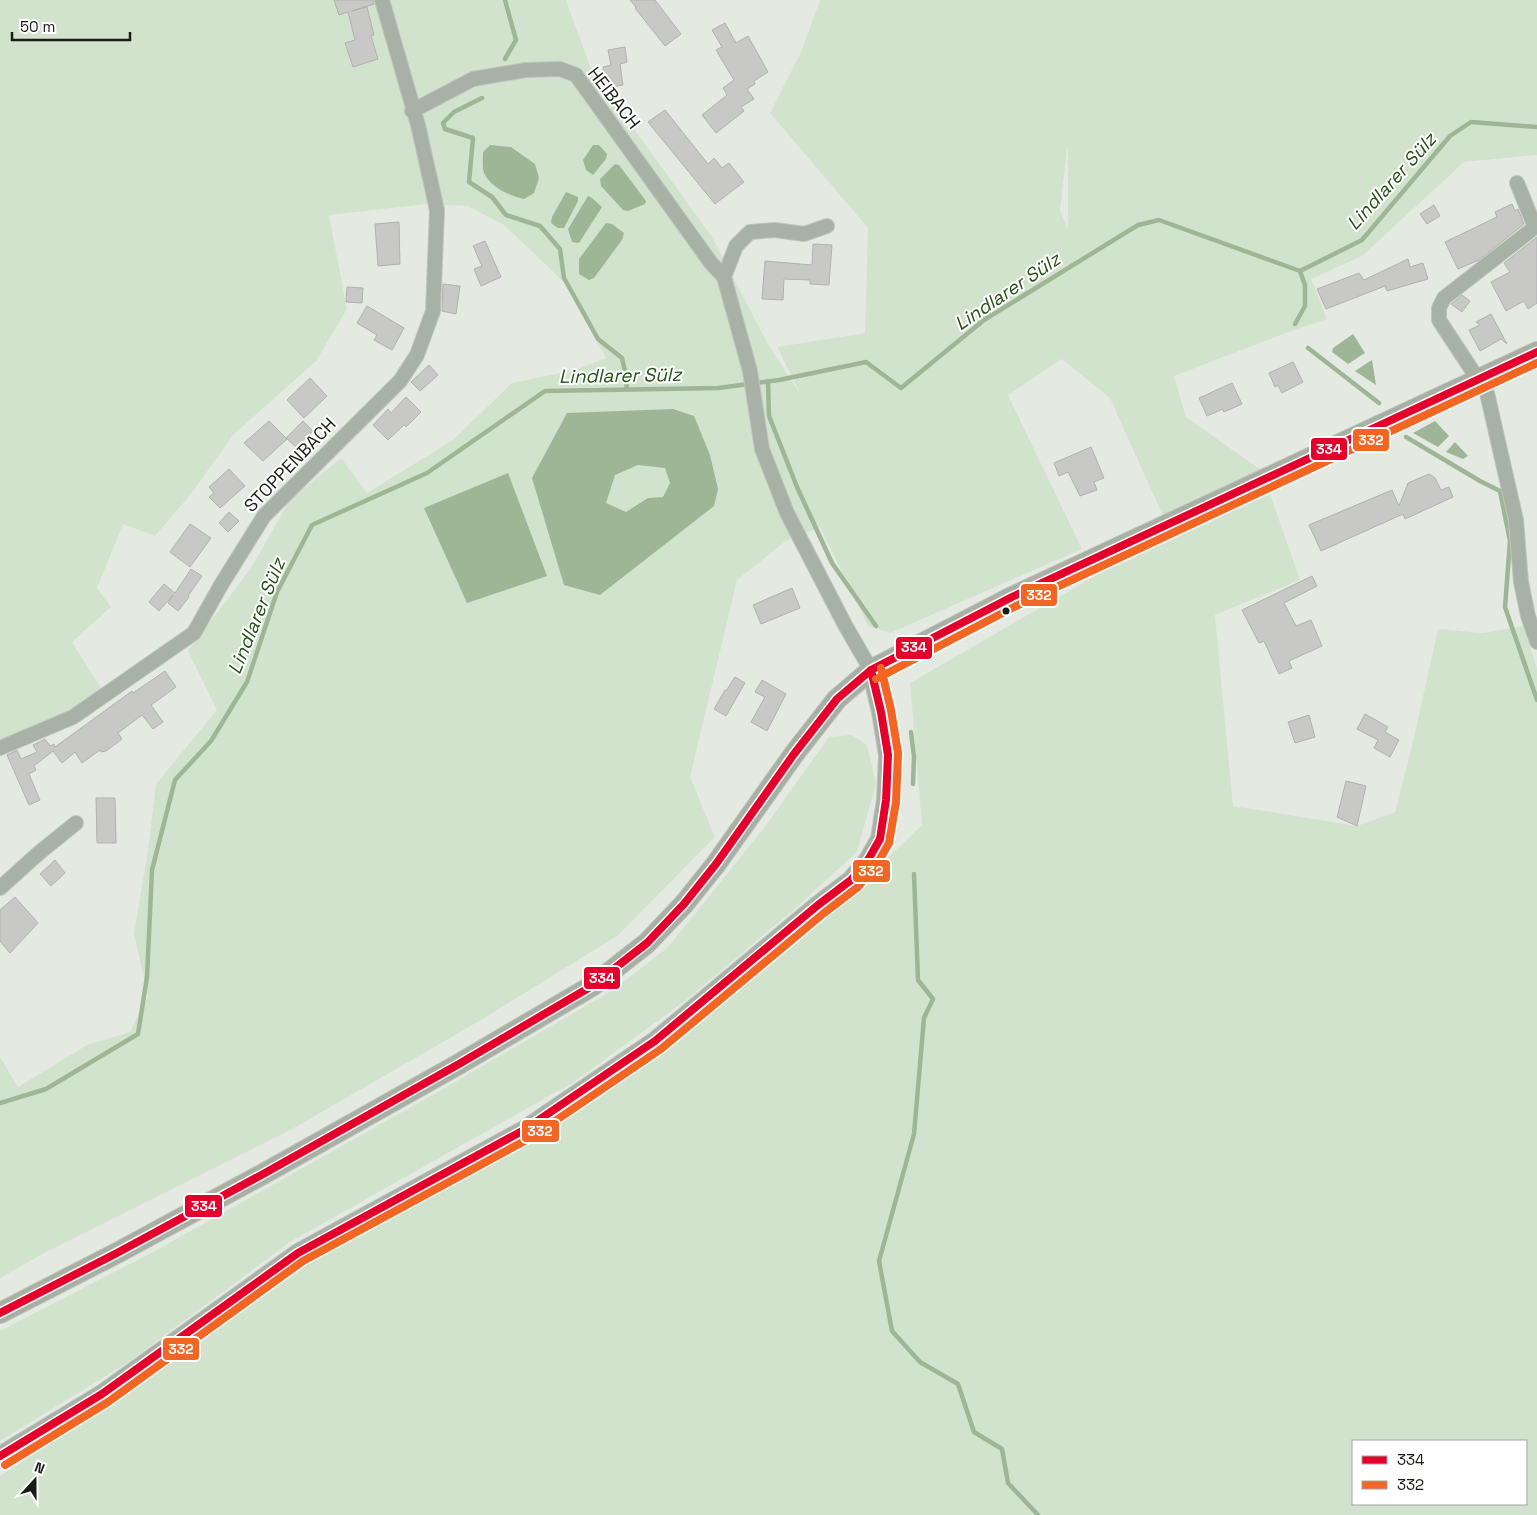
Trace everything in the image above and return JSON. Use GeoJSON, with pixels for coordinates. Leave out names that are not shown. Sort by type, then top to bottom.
{"type":"FeatureCollection","features":[{"type":"Feature","properties":{"kind":"main road"},"geometry":{"type":"LineString","coordinates":[[0,1313],[126,1248],[273,1168],[459,1064],[592,986],[647,943],[684,904],[716,864],[794,754],[838,700],[871,670],[1012,597],[1537,352]]}},
{"type":"Feature","properties":{"kind":"street"},"geometry":{"type":"LineString","coordinates":[[382,0],[412,111]]}},
{"type":"Feature","properties":{"kind":"street","name":"HEIBACH"},"geometry":{"type":"LineString","coordinates":[[412,111],[473,79],[526,70],[560,69],[576,76],[711,263],[724,277],[750,371],[762,450],[787,513],[845,626],[871,670]]}},
{"type":"Feature","properties":{"kind":"street","name":"STOPPENBACH"},"geometry":{"type":"LineString","coordinates":[[0,748],[73,717],[194,633],[264,516],[400,381],[417,355],[433,311],[437,210],[418,125],[412,111]]}},
{"type":"Feature","properties":{"kind":"street"},"geometry":{"type":"LineString","coordinates":[[1517,183],[1535,227],[1444,298],[1439,308],[1439,320],[1486,393],[1516,520],[1521,582],[1528,616],[1537,642]]}},
{"type":"Feature","properties":{"kind":"street"},"geometry":{"type":"LineString","coordinates":[[724,277],[736,246],[750,232],[775,230],[804,234],[827,226]]}},
{"type":"Feature","properties":{"kind":"street"},"geometry":{"type":"LineString","coordinates":[[0,1456],[102,1394],[298,1253],[524,1130],[654,1040],[851,880],[868,860],[880,839],[886,800],[888,755],[881,712],[871,670]]}},
{"type":"Feature","properties":{"kind":"street"},"geometry":{"type":"LineString","coordinates":[[0,888],[76,823]]}},
{"type":"Feature","properties":{"kind":"shaded area"},"geometry":{"type":"Polygon","coordinates":[[[0,0],[566,0],[591,69],[712,237],[769,346],[801,395],[777,347],[865,333],[868,228],[770,113],[801,52],[820,0],[1537,0],[1537,155],[1464,162],[1362,256],[1311,279],[1327,319],[1174,376],[1186,417],[1261,470],[1163,516],[1110,398],[1062,359],[1008,395],[1082,549],[890,633],[868,626],[820,527],[787,540],[737,580],[690,777],[715,837],[617,936],[481,1020],[294,1128],[46,1252],[0,1278],[0,1057],[18,1087],[87,1045],[130,1032],[148,996],[134,934],[148,850],[156,784],[217,710],[188,651],[251,568],[290,500],[341,458],[367,493],[453,440],[512,383],[575,370],[606,358],[566,284],[504,225],[468,206],[427,204],[329,215],[347,309],[316,361],[233,435],[191,494],[155,536],[123,524],[97,588],[111,607],[72,642],[106,696],[0,742],[0,0]],[[1068,149],[1060,210],[1068,230],[1068,149]]]}},
{"type":"Feature","properties":{"kind":"shaded area"},"geometry":{"type":"Polygon","coordinates":[[[490,145],[511,147],[535,164],[539,178],[534,193],[524,199],[513,196],[491,183],[484,173],[483,165],[483,152],[490,145]]]}},
{"type":"Feature","properties":{"kind":"shaded area"},"geometry":{"type":"Polygon","coordinates":[[[593,145],[599,145],[607,154],[606,159],[593,175],[586,170],[583,160],[593,145]]]}},
{"type":"Feature","properties":{"kind":"shaded area"},"geometry":{"type":"Polygon","coordinates":[[[615,164],[619,165],[646,201],[645,204],[628,211],[623,210],[601,186],[600,179],[615,164]]]}},
{"type":"Feature","properties":{"kind":"shaded area"},"geometry":{"type":"Polygon","coordinates":[[[566,192],[578,197],[578,201],[564,228],[558,228],[551,223],[552,217],[566,192]]]}},
{"type":"Feature","properties":{"kind":"shaded area"},"geometry":{"type":"Polygon","coordinates":[[[588,196],[602,207],[579,243],[572,242],[568,229],[588,196]]]}},
{"type":"Feature","properties":{"kind":"shaded area"},"geometry":{"type":"Polygon","coordinates":[[[606,223],[612,224],[624,233],[622,240],[594,278],[589,280],[579,274],[579,259],[606,223]]]}},
{"type":"Feature","properties":{"kind":"shaded area"},"geometry":{"type":"Polygon","coordinates":[[[1353,334],[1365,353],[1348,364],[1332,352],[1333,348],[1353,334]]]}},
{"type":"Feature","properties":{"kind":"shaded area"},"geometry":{"type":"Polygon","coordinates":[[[1372,360],[1376,385],[1355,371],[1372,360]]]}},
{"type":"Feature","properties":{"kind":"shaded area"},"geometry":{"type":"Polygon","coordinates":[[[673,409],[694,416],[710,455],[718,489],[714,506],[600,595],[564,585],[532,478],[567,413],[673,409]],[[638,465],[615,475],[606,503],[626,512],[648,498],[663,497],[670,483],[665,468],[638,465]]]}},
{"type":"Feature","properties":{"kind":"shaded area"},"geometry":{"type":"Polygon","coordinates":[[[1435,421],[1449,436],[1438,447],[1413,433],[1435,421]]]}},
{"type":"Feature","properties":{"kind":"shaded area"},"geometry":{"type":"Polygon","coordinates":[[[1455,442],[1468,456],[1463,459],[1446,452],[1455,442]]]}},
{"type":"Feature","properties":{"kind":"shaded area"},"geometry":{"type":"Polygon","coordinates":[[[508,473],[547,576],[467,603],[424,508],[508,473]]]}},
{"type":"Feature","properties":{"kind":"shaded area"},"geometry":{"type":"Polygon","coordinates":[[[1270,494],[1300,580],[1215,615],[1233,806],[1357,826],[1395,812],[1438,629],[1483,633],[1523,626],[1537,668],[1537,1515],[0,1515],[0,1476],[165,1366],[318,1257],[445,1186],[605,1091],[761,972],[824,919],[922,825],[910,683],[1095,576],[1270,494]]]}},
{"type":"Feature","properties":{"kind":"shaded area"},"geometry":{"type":"Polygon","coordinates":[[[852,735],[867,745],[876,784],[857,852],[791,912],[686,1000],[574,1082],[290,1242],[130,1361],[0,1441],[0,1331],[153,1252],[436,1093],[613,990],[668,947],[764,828],[829,737],[852,735]]]}},
{"type":"Feature","properties":{"kind":"building"},"geometry":{"type":"Polygon","coordinates":[[[334,0],[373,0],[374,4],[352,11],[367,7],[374,35],[371,36],[378,59],[353,67],[345,43],[355,40],[348,12],[339,15],[334,0]]]}},
{"type":"Feature","properties":{"kind":"building"},"geometry":{"type":"Polygon","coordinates":[[[630,0],[655,0],[681,34],[665,46],[630,0]]]}},
{"type":"Feature","properties":{"kind":"building"},"geometry":{"type":"Polygon","coordinates":[[[725,23],[736,43],[748,36],[768,72],[754,81],[755,84],[747,89],[754,99],[741,107],[744,111],[716,133],[702,115],[727,95],[723,88],[734,80],[716,50],[722,47],[712,30],[725,23]]]}},
{"type":"Feature","properties":{"kind":"building"},"geometry":{"type":"Polygon","coordinates":[[[625,47],[627,62],[620,64],[623,85],[607,88],[603,67],[611,65],[608,50],[625,47]]]}},
{"type":"Feature","properties":{"kind":"building"},"geometry":{"type":"Polygon","coordinates":[[[665,110],[708,164],[714,158],[722,168],[729,163],[744,182],[715,204],[648,122],[665,110]]]}},
{"type":"Feature","properties":{"kind":"building"},"geometry":{"type":"Polygon","coordinates":[[[1512,204],[1515,211],[1518,209],[1524,224],[1479,260],[1458,269],[1445,242],[1497,217],[1495,212],[1512,204]]]}},
{"type":"Feature","properties":{"kind":"building"},"geometry":{"type":"Polygon","coordinates":[[[1434,205],[1440,216],[1427,224],[1420,214],[1434,205]]]}},
{"type":"Feature","properties":{"kind":"building"},"geometry":{"type":"Polygon","coordinates":[[[399,222],[400,264],[378,266],[375,224],[399,222]]]}},
{"type":"Feature","properties":{"kind":"building"},"geometry":{"type":"Polygon","coordinates":[[[1537,237],[1537,303],[1528,309],[1524,301],[1506,311],[1491,282],[1510,272],[1504,263],[1537,237]]]}},
{"type":"Feature","properties":{"kind":"building"},"geometry":{"type":"Polygon","coordinates":[[[485,241],[501,277],[481,286],[474,269],[482,266],[473,246],[485,241]]]}},
{"type":"Feature","properties":{"kind":"building"},"geometry":{"type":"Polygon","coordinates":[[[813,244],[832,245],[829,285],[810,284],[810,280],[784,279],[783,300],[762,299],[765,261],[812,265],[813,244]]]}},
{"type":"Feature","properties":{"kind":"building"},"geometry":{"type":"Polygon","coordinates":[[[1408,259],[1410,267],[1423,263],[1428,279],[1387,291],[1385,286],[1326,309],[1317,289],[1359,273],[1364,280],[1408,259]]]}},
{"type":"Feature","properties":{"kind":"building"},"geometry":{"type":"Polygon","coordinates":[[[443,284],[460,286],[456,314],[442,311],[443,284]]]}},
{"type":"Feature","properties":{"kind":"building"},"geometry":{"type":"Polygon","coordinates":[[[347,287],[363,288],[362,303],[346,302],[347,287]]]}},
{"type":"Feature","properties":{"kind":"building"},"geometry":{"type":"Polygon","coordinates":[[[1462,295],[1470,301],[1462,312],[1451,304],[1462,295]]]}},
{"type":"Feature","properties":{"kind":"building"},"geometry":{"type":"Polygon","coordinates":[[[367,306],[404,328],[392,350],[374,340],[377,335],[357,323],[367,306]]]}},
{"type":"Feature","properties":{"kind":"building"},"geometry":{"type":"Polygon","coordinates":[[[1491,314],[1507,344],[1501,339],[1480,351],[1469,330],[1480,325],[1476,322],[1491,314]]]}},
{"type":"Feature","properties":{"kind":"building"},"geometry":{"type":"Polygon","coordinates":[[[1293,362],[1303,382],[1282,393],[1278,385],[1275,387],[1269,373],[1293,362]]]}},
{"type":"Feature","properties":{"kind":"building"},"geometry":{"type":"Polygon","coordinates":[[[429,365],[438,375],[420,391],[411,382],[429,365]]]}},
{"type":"Feature","properties":{"kind":"building"},"geometry":{"type":"Polygon","coordinates":[[[310,378],[327,396],[304,418],[287,400],[310,378]]]}},
{"type":"Feature","properties":{"kind":"building"},"geometry":{"type":"Polygon","coordinates":[[[1232,383],[1242,404],[1224,412],[1223,409],[1207,416],[1199,398],[1232,383]]]}},
{"type":"Feature","properties":{"kind":"building"},"geometry":{"type":"Polygon","coordinates":[[[406,397],[421,412],[406,427],[404,425],[388,440],[373,425],[388,409],[391,413],[406,397]]]}},
{"type":"Feature","properties":{"kind":"building"},"geometry":{"type":"Polygon","coordinates":[[[269,421],[287,439],[263,461],[244,443],[269,421]]]}},
{"type":"Feature","properties":{"kind":"building"},"geometry":{"type":"Polygon","coordinates":[[[303,421],[313,431],[296,447],[286,438],[303,421]]]}},
{"type":"Feature","properties":{"kind":"building"},"geometry":{"type":"Polygon","coordinates":[[[1091,447],[1104,478],[1094,482],[1097,490],[1080,496],[1068,472],[1059,476],[1054,463],[1091,447]]]}},
{"type":"Feature","properties":{"kind":"building"},"geometry":{"type":"Polygon","coordinates":[[[229,469],[245,486],[220,508],[209,497],[214,493],[209,487],[229,469]]]}},
{"type":"Feature","properties":{"kind":"building"},"geometry":{"type":"Polygon","coordinates":[[[1429,474],[1435,478],[1441,490],[1449,487],[1453,497],[1405,519],[1403,514],[1321,551],[1309,525],[1392,490],[1399,506],[1408,483],[1429,474]]]}},
{"type":"Feature","properties":{"kind":"building"},"geometry":{"type":"Polygon","coordinates":[[[229,512],[239,521],[228,532],[219,523],[229,512]]]}},
{"type":"Feature","properties":{"kind":"building"},"geometry":{"type":"Polygon","coordinates":[[[190,524],[211,538],[190,567],[170,552],[190,524]]]}},
{"type":"Feature","properties":{"kind":"building"},"geometry":{"type":"Polygon","coordinates":[[[191,569],[202,576],[178,611],[168,603],[173,595],[159,611],[149,602],[164,584],[175,593],[191,569]]]}},
{"type":"Feature","properties":{"kind":"building"},"geometry":{"type":"Polygon","coordinates":[[[1312,576],[1317,586],[1284,603],[1296,626],[1311,620],[1322,646],[1289,661],[1292,668],[1279,674],[1264,641],[1259,643],[1242,610],[1312,576]]]}},
{"type":"Feature","properties":{"kind":"building"},"geometry":{"type":"Polygon","coordinates":[[[792,588],[800,608],[761,624],[753,605],[792,588]]]}},
{"type":"Feature","properties":{"kind":"building"},"geometry":{"type":"Polygon","coordinates":[[[165,671],[176,687],[151,705],[163,722],[153,729],[142,715],[118,733],[122,739],[106,751],[101,752],[100,750],[82,763],[75,752],[62,763],[53,751],[34,766],[36,770],[29,774],[40,800],[29,805],[7,755],[17,750],[21,759],[37,752],[33,745],[45,739],[50,746],[54,744],[55,747],[132,691],[133,693],[165,671]]]}},
{"type":"Feature","properties":{"kind":"building"},"geometry":{"type":"Polygon","coordinates":[[[735,677],[745,683],[726,716],[714,709],[735,677]]]}},
{"type":"Feature","properties":{"kind":"building"},"geometry":{"type":"Polygon","coordinates":[[[762,680],[786,694],[767,731],[751,722],[765,697],[755,692],[762,680]]]}},
{"type":"Feature","properties":{"kind":"building"},"geometry":{"type":"Polygon","coordinates":[[[1365,714],[1388,727],[1385,732],[1399,740],[1390,757],[1374,748],[1378,740],[1357,729],[1365,714]]]}},
{"type":"Feature","properties":{"kind":"building"},"geometry":{"type":"Polygon","coordinates":[[[1309,715],[1315,737],[1295,743],[1288,722],[1309,715]]]}},
{"type":"Feature","properties":{"kind":"building"},"geometry":{"type":"Polygon","coordinates":[[[1346,781],[1366,786],[1357,826],[1337,817],[1346,781]]]}},
{"type":"Feature","properties":{"kind":"building"},"geometry":{"type":"Polygon","coordinates":[[[96,798],[115,798],[116,843],[97,843],[96,798]]]}},
{"type":"Feature","properties":{"kind":"building"},"geometry":{"type":"Polygon","coordinates":[[[55,860],[65,873],[51,886],[40,874],[55,860]]]}},
{"type":"Feature","properties":{"kind":"building"},"geometry":{"type":"Polygon","coordinates":[[[15,897],[38,923],[10,953],[0,941],[0,910],[15,897]]]}},
{"type":"Feature","properties":{"kind":"waterway","name":"HEIBACH"},"geometry":{"type":"LineString","coordinates":[[505,0],[516,40],[505,59]]}},
{"type":"Feature","properties":{"kind":"waterway","name":"HEIBACH"},"geometry":{"type":"LineString","coordinates":[[482,98],[454,112],[443,123],[445,129],[473,138],[469,182],[492,197],[506,215],[540,226],[560,249],[564,278],[598,339],[622,358],[627,390]]}},
{"type":"Feature","properties":{"kind":"waterway","name":"Lindlarer Sülz"},"geometry":{"type":"LineString","coordinates":[[0,1103],[46,1089],[138,1034],[147,977],[152,870],[175,780],[211,741],[247,682],[277,592],[312,525],[427,473],[545,391],[718,388],[779,380],[866,362],[901,388],[984,320],[1138,225],[1159,220],[1300,271],[1362,240],[1450,136],[1471,122],[1537,127]]}},
{"type":"Feature","properties":{"kind":"waterway"},"geometry":{"type":"LineString","coordinates":[[1295,324],[1305,306],[1305,285],[1300,271]]}},
{"type":"Feature","properties":{"kind":"waterway"},"geometry":{"type":"LineString","coordinates":[[1308,348],[1379,403]]}},
{"type":"Feature","properties":{"kind":"waterway"},"geometry":{"type":"LineString","coordinates":[[768,381],[769,416],[797,487],[832,563],[876,626]]}},
{"type":"Feature","properties":{"kind":"waterway"},"geometry":{"type":"LineString","coordinates":[[1406,437],[1500,491],[1510,541],[1505,607],[1537,700]]}},
{"type":"Feature","properties":{"kind":"waterway"},"geometry":{"type":"LineString","coordinates":[[911,732],[914,757],[913,784]]}},
{"type":"Feature","properties":{"kind":"waterway"},"geometry":{"type":"LineString","coordinates":[[914,874],[918,980],[933,999],[924,1018],[914,1134],[879,1261],[892,1331],[920,1362],[958,1384],[974,1432],[1002,1449],[1008,1483],[1038,1515]]}},
{"type":"Feature","properties":{"kind":"transit line","name":"334"},"geometry":{"type":"LineString","coordinates":[[0,1313],[117,1253],[265,1173],[459,1064],[592,986],[647,943],[684,904],[716,864],[794,754],[837,699],[871,670],[1012,597],[1537,352]]}},
{"type":"Feature","properties":{"kind":"transit line","name":"332"},"geometry":{"type":"LineString","coordinates":[[876,679],[1016,606],[1537,363]]}},
{"type":"Feature","properties":{"kind":"transit line","name":"332"},"geometry":{"type":"LineString","coordinates":[[5,1465],[108,1402],[303,1261],[530,1138],[661,1049],[824,913],[858,887],[876,866],[889,843],[896,802],[898,753],[891,710],[881,668]]}},
{"type":"Feature","properties":{"kind":"transit line","name":"334"},"geometry":{"type":"LineString","coordinates":[[0,1456],[102,1394],[298,1253],[524,1130],[655,1041],[818,905],[851,880],[868,860],[880,839],[886,800],[888,755],[881,712],[871,670]]}}]}
